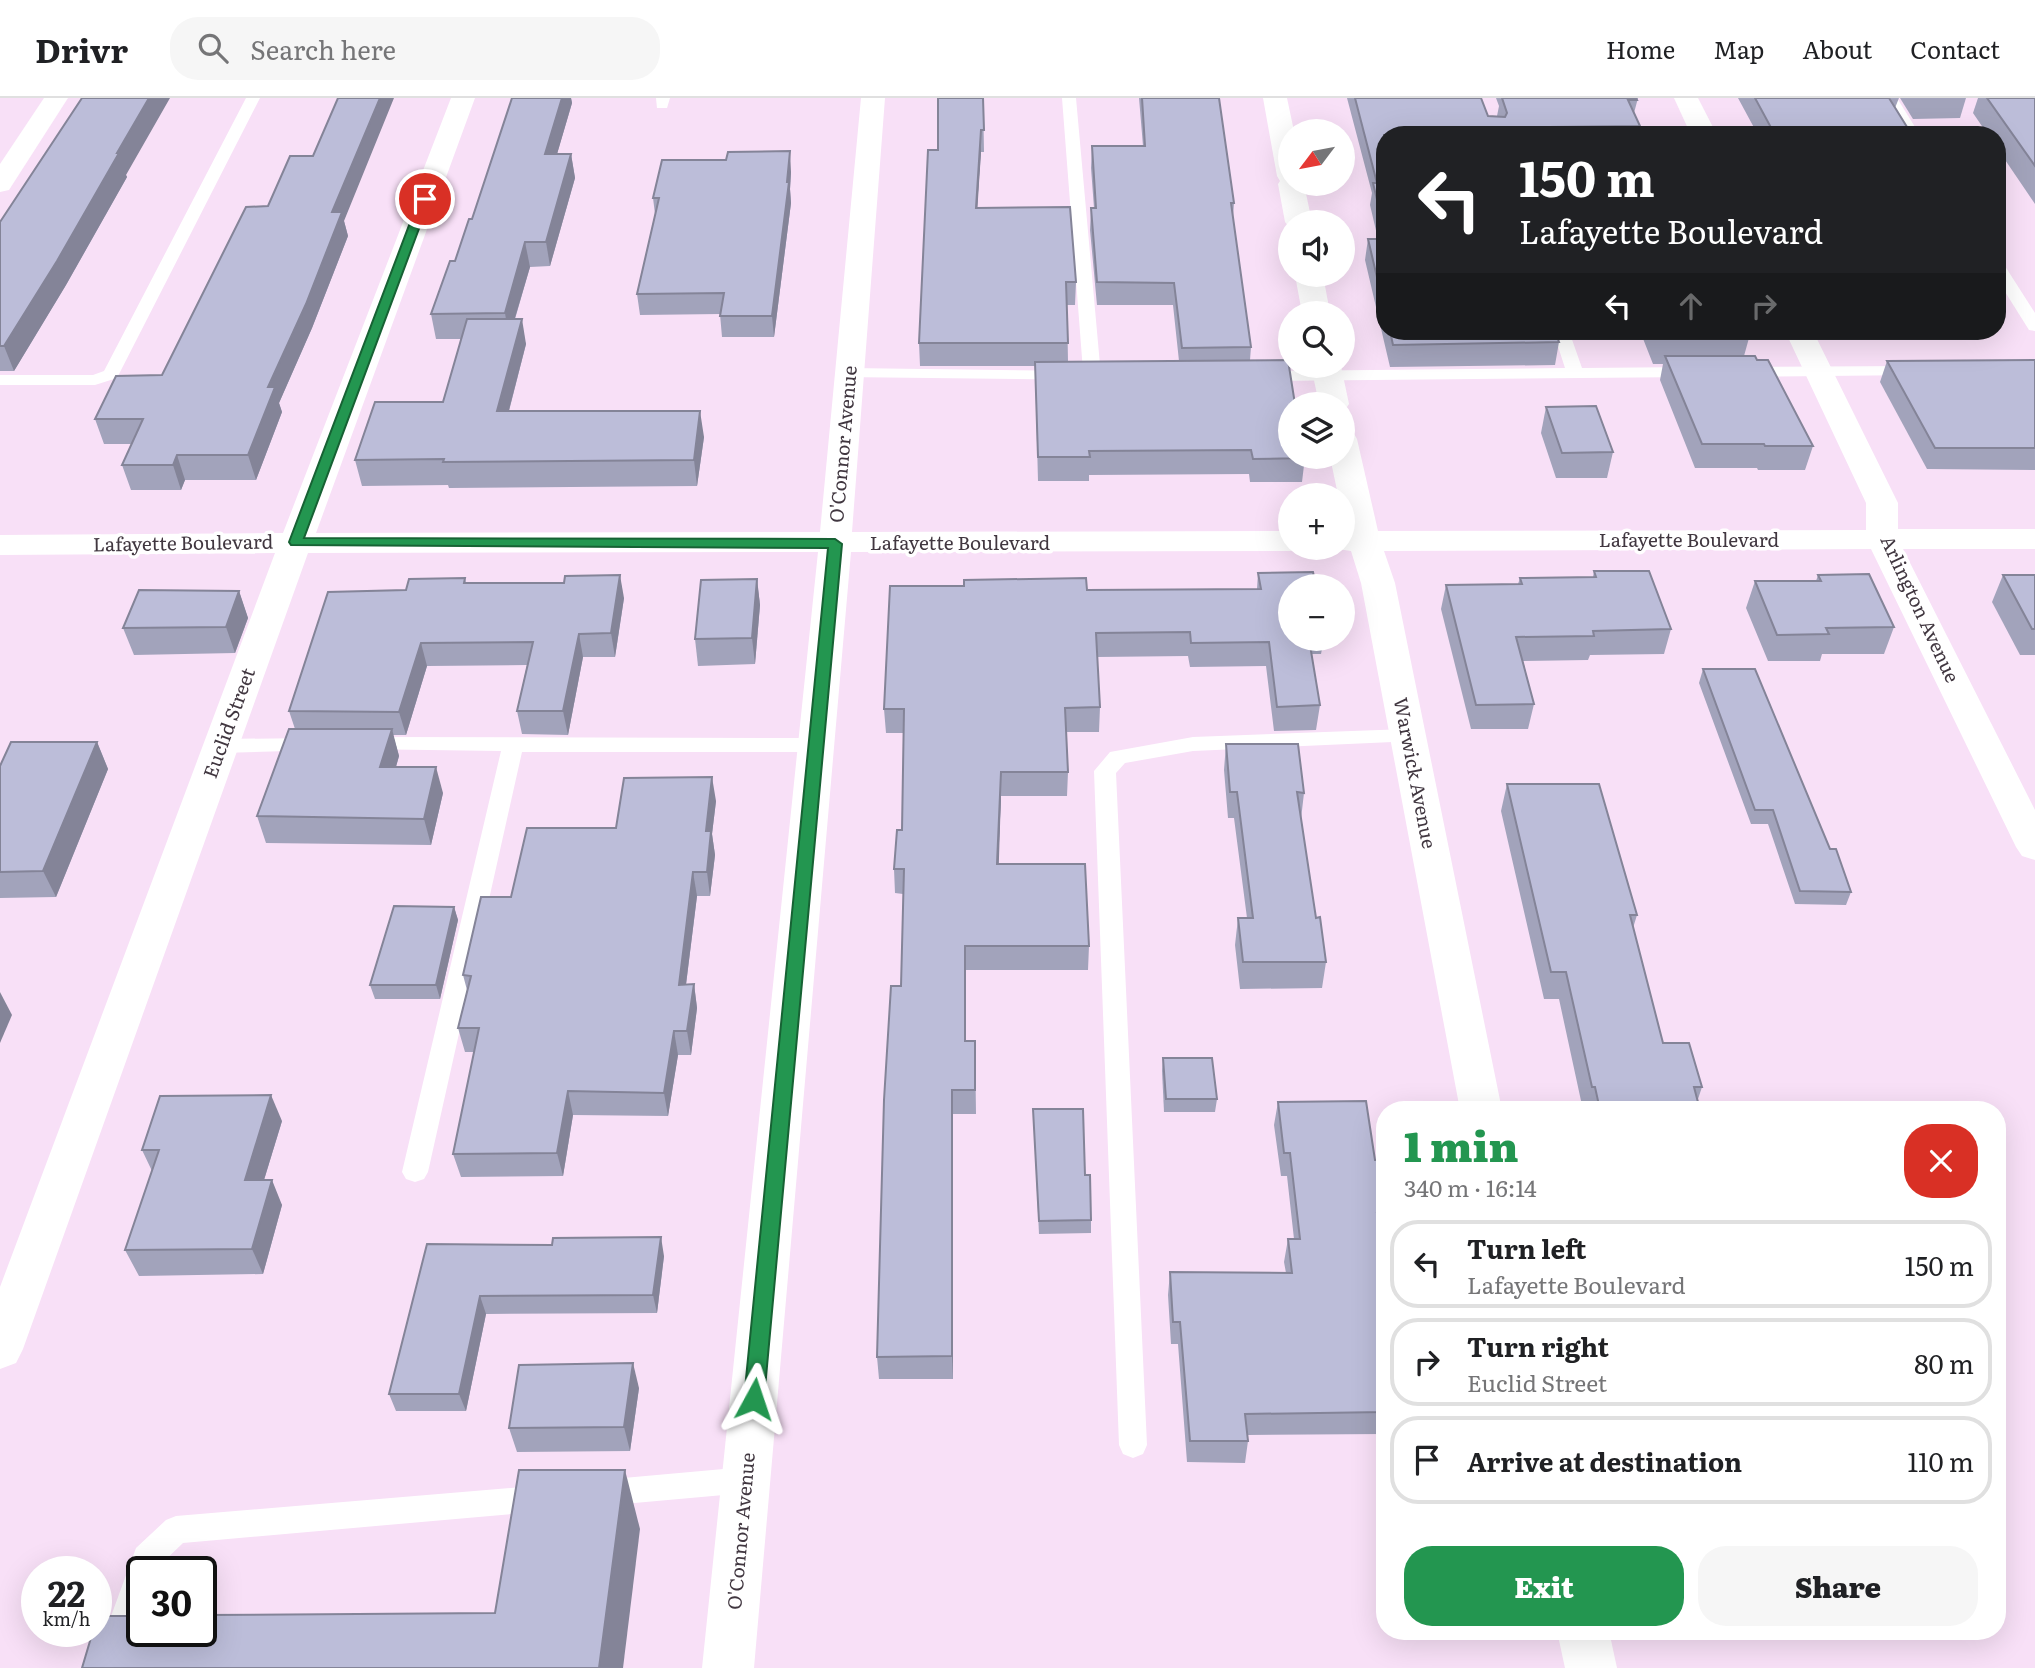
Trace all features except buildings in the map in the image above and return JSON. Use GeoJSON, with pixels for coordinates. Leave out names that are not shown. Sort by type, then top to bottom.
{"type":"FeatureCollection","features":[{"type":"Feature","properties":{"kind":"street"},"geometry":{"type":"LineString","coordinates":[[0,184],[56,98]]}},
{"type":"Feature","properties":{"kind":"street","name":"Euclid Street"},"geometry":{"type":"LineString","coordinates":[[0,1349],[220,746],[463,98]]}},
{"type":"Feature","properties":{"kind":"street","name":"O'Connor Avenue"},"geometry":{"type":"LineString","coordinates":[[728,1668],[835,544],[873,98]]}},
{"type":"Feature","properties":{"kind":"street"},"geometry":{"type":"LineString","coordinates":[[1275,98],[1279,119]]}},
{"type":"Feature","properties":{"kind":"street"},"geometry":{"type":"LineString","coordinates":[[1686,98],[1700,126]]}},
{"type":"Feature","properties":{"kind":"street","name":"Arlington Avenue"},"geometry":{"type":"LineString","coordinates":[[1804,340],[1882,503],[1882,538],[2035,847]]}},
{"type":"Feature","properties":{"kind":"street","name":"Lafayette Boulevard"},"geometry":{"type":"LineString","coordinates":[[1355,541],[2035,539]]}},
{"type":"Feature","properties":{"kind":"street","name":"Lafayette Boulevard"},"geometry":{"type":"LineString","coordinates":[[0,545],[1278,541]]}},
{"type":"Feature","properties":{"kind":"street","name":"Warwick Avenue"},"geometry":{"type":"LineString","coordinates":[[1355,544],[1377,583],[1479,1101]]}},
{"type":"Feature","properties":{"kind":"street"},"geometry":{"type":"LineString","coordinates":[[1585,1640],[1591,1668]]}},
{"type":"Feature","properties":{"kind":"lane"},"geometry":{"type":"LineString","coordinates":[[0,380],[95,380],[111,374],[253,98]]}},
{"type":"Feature","properties":{"kind":"lane"},"geometry":{"type":"LineString","coordinates":[[849,373],[1098,376],[1069,98]]}},
{"type":"Feature","properties":{"kind":"lane"},"geometry":{"type":"LineString","coordinates":[[1890,98],[1907,126]]}},
{"type":"Feature","properties":{"kind":"lane"},"geometry":{"type":"LineString","coordinates":[[2006,280],[2035,326]]}},
{"type":"Feature","properties":{"kind":"lane"},"geometry":{"type":"LineString","coordinates":[[1564,340],[1575,373]]}},
{"type":"Feature","properties":{"kind":"lane"},"geometry":{"type":"LineString","coordinates":[[1355,370],[1575,373],[1929,371]]}},
{"type":"Feature","properties":{"kind":"lane"},"geometry":{"type":"LineString","coordinates":[[1246,376],[1278,374]]}},
{"type":"Feature","properties":{"kind":"lane"},"geometry":{"type":"LineString","coordinates":[[1133,1445],[1105,771],[1118,757],[1193,744],[1408,736]]}},
{"type":"Feature","properties":{"kind":"lane"},"geometry":{"type":"LineString","coordinates":[[415,1172],[513,744]]}},
{"type":"Feature","properties":{"kind":"lane"},"geometry":{"type":"LineString","coordinates":[[220,746],[816,745]]}},
{"type":"Feature","properties":{"kind":"lane"},"geometry":{"type":"LineString","coordinates":[[107,1668],[146,1558],[176,1530],[746,1480]]}},
{"type":"Feature","properties":{"kind":"route"},"geometry":{"type":"LineString","coordinates":[[425,199],[296,542],[835,544],[754,1399]]}}]}
